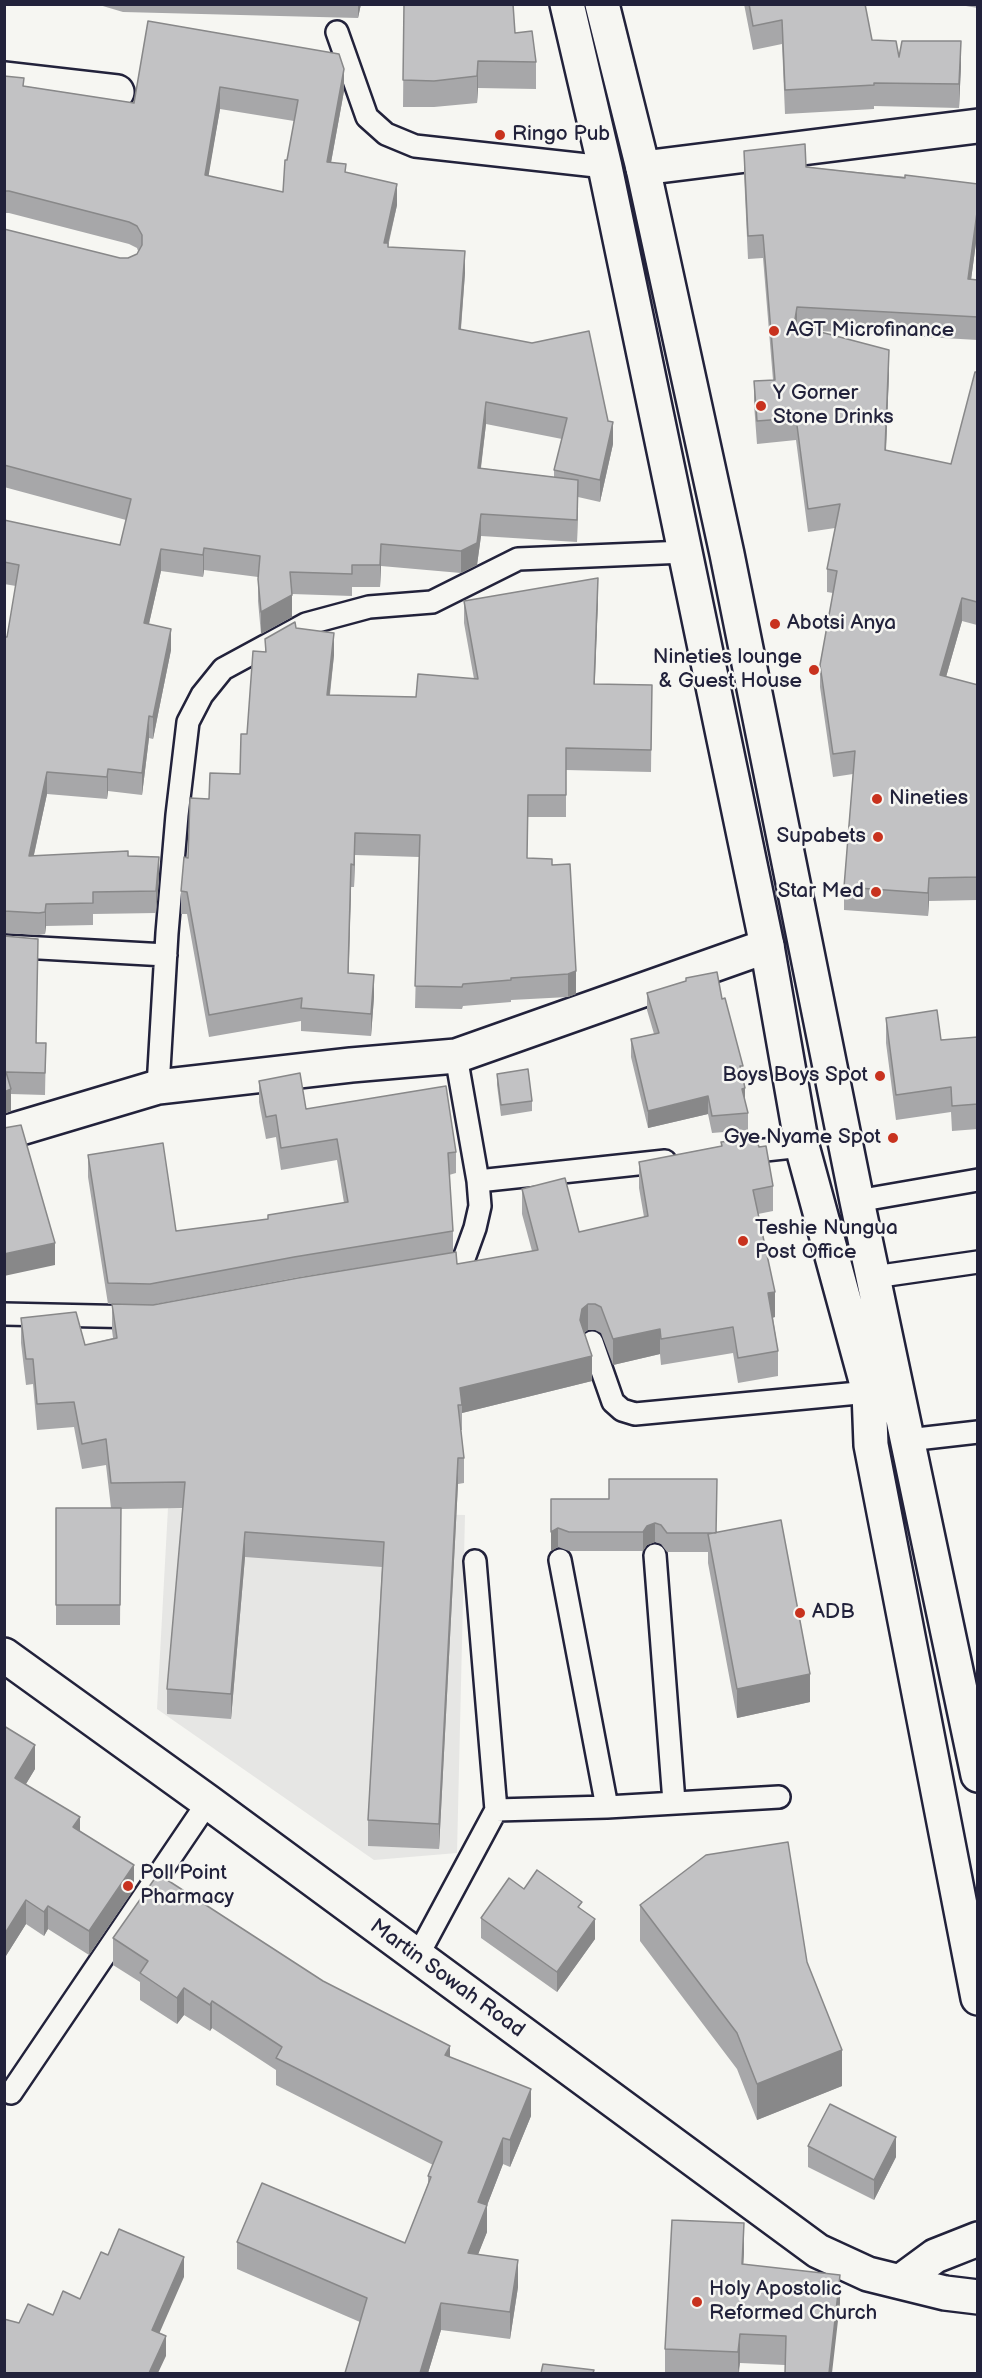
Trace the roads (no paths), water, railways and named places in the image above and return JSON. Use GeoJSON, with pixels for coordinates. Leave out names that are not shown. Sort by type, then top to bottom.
{"type":"FeatureCollection","features":[{"type":"Feature","properties":{"kind":"main road"},"geometry":{"type":"LineString","coordinates":[[567,4],[605,167],[767,946],[802,1146],[868,1392],[873,1456],[978,1998]]}},
{"type":"Feature","properties":{"kind":"main road"},"geometry":{"type":"LineString","coordinates":[[602,4],[643,168],[732,577],[857,1201],[978,1775]]}},
{"type":"Feature","properties":{"kind":"main road"},"geometry":{"type":"LineString","coordinates":[[4,79],[117,92]]}},
{"type":"Feature","properties":{"kind":"main road"},"geometry":{"type":"LineString","coordinates":[[643,168],[978,126]]}},
{"type":"Feature","properties":{"kind":"main road"},"geometry":{"type":"LineString","coordinates":[[4,1133],[158,1087],[351,1065],[456,1056],[767,946]]}},
{"type":"Feature","properties":{"kind":"main road","name":"Martin Sowah Road"},"geometry":{"type":"LineString","coordinates":[[8,1665],[208,1802],[818,2251],[868,2274],[945,2293],[978,2297]]}},
{"type":"Feature","properties":{"kind":"main road"},"geometry":{"type":"LineString","coordinates":[[901,2281],[934,2256],[978,2239]]}},
{"type":"Feature","properties":{"kind":"lane"},"geometry":{"type":"LineString","coordinates":[[337,33],[367,117],[386,134],[414,146],[605,167]]}},
{"type":"Feature","properties":{"kind":"lane"},"geometry":{"type":"LineString","coordinates":[[158,1087],[177,815],[188,722],[202,695],[223,669],[306,624],[369,607],[432,602],[518,559],[685,552]]}},
{"type":"Feature","properties":{"kind":"lane"},"geometry":{"type":"LineString","coordinates":[[4,946],[166,955]]}},
{"type":"Feature","properties":{"kind":"lane"},"geometry":{"type":"LineString","coordinates":[[417,1271],[462,1264],[480,1206],[478,1181],[456,1056]]}},
{"type":"Feature","properties":{"kind":"lane"},"geometry":{"type":"LineString","coordinates":[[721,1155],[802,1146]]}},
{"type":"Feature","properties":{"kind":"lane"},"geometry":{"type":"LineString","coordinates":[[478,1181],[686,1158]]}},
{"type":"Feature","properties":{"kind":"lane"},"geometry":{"type":"LineString","coordinates":[[857,1201],[978,1180]]}},
{"type":"Feature","properties":{"kind":"lane"},"geometry":{"type":"LineString","coordinates":[[874,1277],[978,1262]]}},
{"type":"Feature","properties":{"kind":"lane"},"geometry":{"type":"LineString","coordinates":[[4,1314],[152,1318],[163,1316]]}},
{"type":"Feature","properties":{"kind":"lane"},"geometry":{"type":"LineString","coordinates":[[592,1342],[613,1402],[622,1410],[634,1414],[868,1392]]}},
{"type":"Feature","properties":{"kind":"lane"},"geometry":{"type":"LineString","coordinates":[[908,1440],[978,1432]]}},
{"type":"Feature","properties":{"kind":"lane"},"geometry":{"type":"LineString","coordinates":[[655,1555],[674,1802]]}},
{"type":"Feature","properties":{"kind":"lane"},"geometry":{"type":"LineString","coordinates":[[560,1560],[607,1807]]}},
{"type":"Feature","properties":{"kind":"lane"},"geometry":{"type":"LineString","coordinates":[[417,1957],[496,1810],[475,1561]]}},
{"type":"Feature","properties":{"kind":"lane"},"geometry":{"type":"LineString","coordinates":[[496,1810],[607,1807],[779,1797]]}},
{"type":"Feature","properties":{"kind":"lane"},"geometry":{"type":"LineString","coordinates":[[11,2093],[208,1802]]}},
{"type":"Feature","properties":{"kind":"place","name":"Ringo Pub"},"geometry":{"type":"Point","coordinates":[500,135]}},
{"type":"Feature","properties":{"kind":"place","name":"AGT Microfinance"},"geometry":{"type":"Point","coordinates":[774,331]}},
{"type":"Feature","properties":{"kind":"place","name":"Y Gorner Stone Drinks"},"geometry":{"type":"Point","coordinates":[761,406]}},
{"type":"Feature","properties":{"kind":"place","name":"Abotsi Anya"},"geometry":{"type":"Point","coordinates":[775,624]}},
{"type":"Feature","properties":{"kind":"place","name":"Nineties lounge & Guest House"},"geometry":{"type":"Point","coordinates":[814,670]}},
{"type":"Feature","properties":{"kind":"place","name":"Nineties"},"geometry":{"type":"Point","coordinates":[877,799]}},
{"type":"Feature","properties":{"kind":"place","name":"Supabets"},"geometry":{"type":"Point","coordinates":[878,837]}},
{"type":"Feature","properties":{"kind":"place","name":"Star Med"},"geometry":{"type":"Point","coordinates":[876,892]}},
{"type":"Feature","properties":{"kind":"place","name":"Boys Boys Spot"},"geometry":{"type":"Point","coordinates":[880,1076]}},
{"type":"Feature","properties":{"kind":"place","name":"Gye Nyame Spot"},"geometry":{"type":"Point","coordinates":[893,1138]}},
{"type":"Feature","properties":{"kind":"place","name":"Teshie Nungua Post Office"},"geometry":{"type":"Point","coordinates":[743,1241]}},
{"type":"Feature","properties":{"kind":"place","name":"ADB"},"geometry":{"type":"Point","coordinates":[800,1613]}},
{"type":"Feature","properties":{"kind":"place","name":"Poll Point Pharmacy"},"geometry":{"type":"Point","coordinates":[128,1886]}},
{"type":"Feature","properties":{"kind":"place","name":"Holy Apostolic Reformed Church"},"geometry":{"type":"Point","coordinates":[697,2302]}}]}
